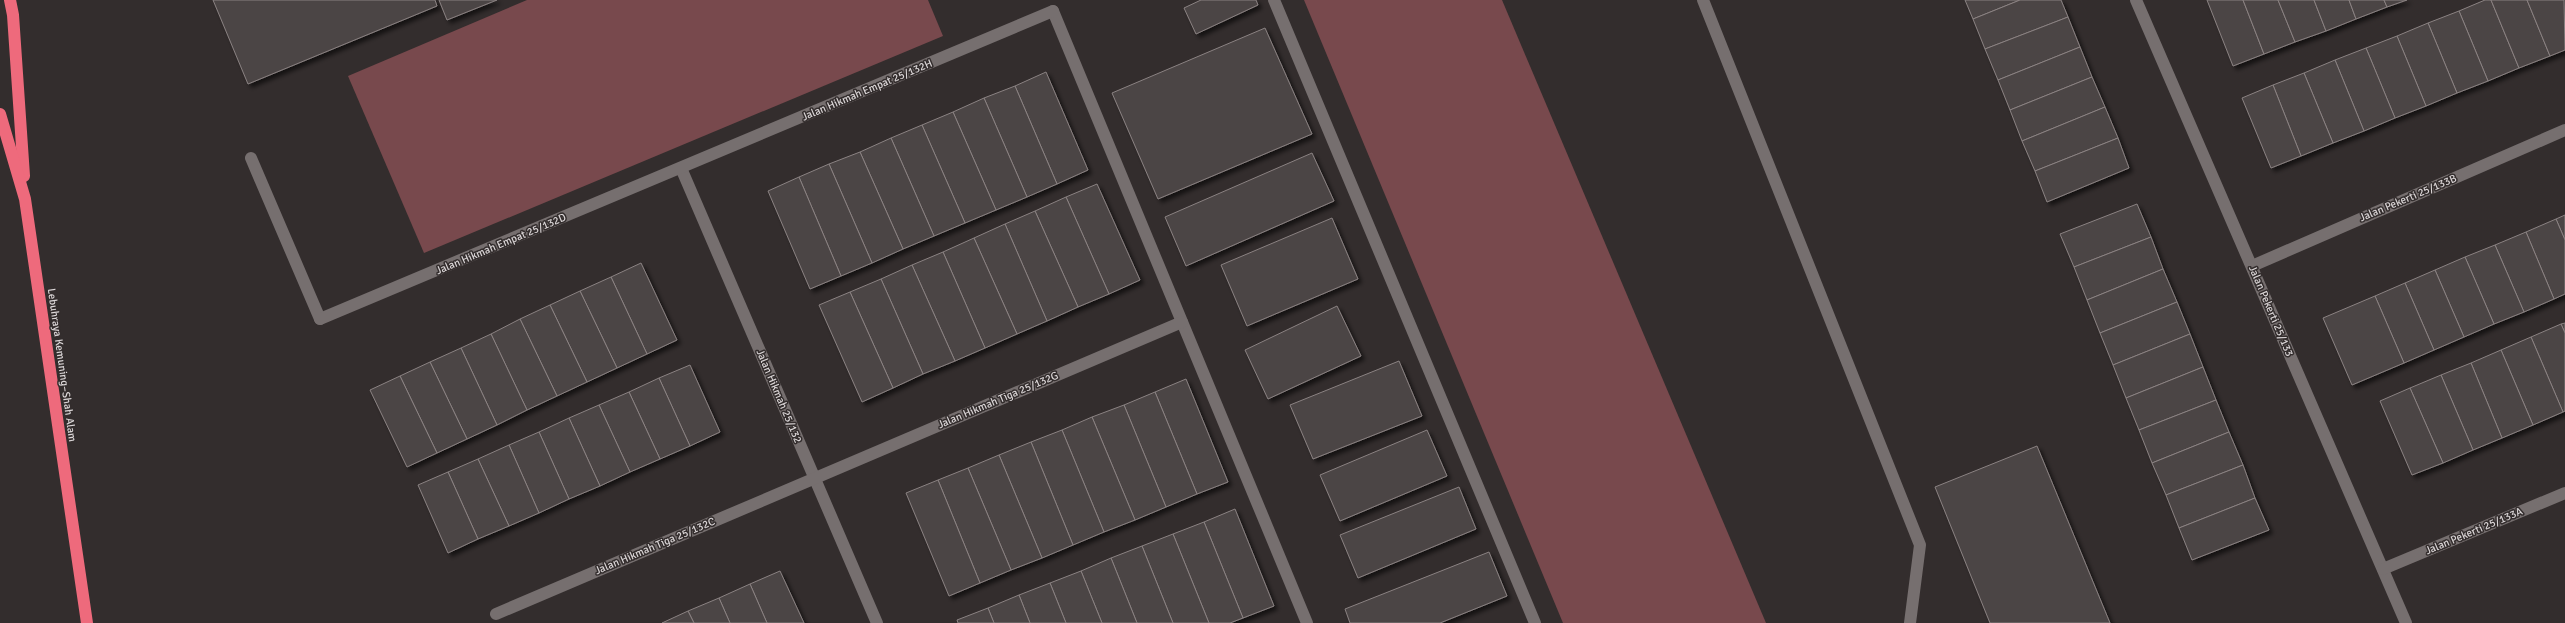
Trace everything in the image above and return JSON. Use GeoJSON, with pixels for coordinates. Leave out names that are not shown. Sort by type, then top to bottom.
{"type":"FeatureCollection","features":[{"type":"Feature","properties":{"kind":"highway"},"geometry":{"type":"LineString","coordinates":[[10,0],[14,23],[25,200]]}},
{"type":"Feature","properties":{"kind":"highway","name":"Lebuhraya Kemuning–Shah Alam"},"geometry":{"type":"LineString","coordinates":[[0,114],[25,200],[87,623]]}},
{"type":"Feature","properties":{"kind":"street"},"geometry":{"type":"LineString","coordinates":[[1274,0],[1535,623]]}},
{"type":"Feature","properties":{"kind":"street"},"geometry":{"type":"LineString","coordinates":[[1703,0],[1920,545],[1910,623]]}},
{"type":"Feature","properties":{"kind":"street","name":"Jalan Pekerti 25/133"},"geometry":{"type":"LineString","coordinates":[[2136,0],[2406,623]]}},
{"type":"Feature","properties":{"kind":"street","name":"Jalan Hikmah Empat 25/132H"},"geometry":{"type":"LineString","coordinates":[[681,168],[1053,11],[1182,322]]}},
{"type":"Feature","properties":{"kind":"street","name":"Jalan Pekerti 25/133B"},"geometry":{"type":"LineString","coordinates":[[2252,266],[2565,130]]}},
{"type":"Feature","properties":{"kind":"street","name":"Jalan Hikmah Empat 25/132D"},"geometry":{"type":"LineString","coordinates":[[251,158],[320,319],[681,168]]}},
{"type":"Feature","properties":{"kind":"street","name":"Jalan Hikmah 25/132"},"geometry":{"type":"LineString","coordinates":[[681,168],[877,623]]}},
{"type":"Feature","properties":{"kind":"street"},"geometry":{"type":"LineString","coordinates":[[1182,322],[1307,623]]}},
{"type":"Feature","properties":{"kind":"street","name":"Jalan Hikmah Tiga 25/132G"},"geometry":{"type":"LineString","coordinates":[[814,478],[1182,322]]}},
{"type":"Feature","properties":{"kind":"street","name":"Jalan Hikmah Tiga 25/132C"},"geometry":{"type":"LineString","coordinates":[[496,614],[814,478]]}},
{"type":"Feature","properties":{"kind":"street","name":"Jalan Pekerti 25/133A"},"geometry":{"type":"LineString","coordinates":[[2383,569],[2565,493]]}},
{"type":"Feature","properties":{"kind":"shaded area"},"geometry":{"type":"Polygon","coordinates":[[[527,0],[928,0],[943,36],[424,253],[348,76],[527,0]]]}},
{"type":"Feature","properties":{"kind":"shaded area"},"geometry":{"type":"Polygon","coordinates":[[[1304,0],[1502,0],[1766,623],[1563,623],[1304,0]]]}},
{"type":"Feature","properties":{"kind":"building"},"geometry":{"type":"Polygon","coordinates":[[[213,0],[435,0],[437,6],[248,84],[213,0]]]}},
{"type":"Feature","properties":{"kind":"building"},"geometry":{"type":"Polygon","coordinates":[[[439,0],[497,0],[447,20],[439,0]]]}},
{"type":"Feature","properties":{"kind":"building"},"geometry":{"type":"Polygon","coordinates":[[[1201,0],[1256,0],[1258,5],[1196,34],[1184,8],[1201,0]]]}},
{"type":"Feature","properties":{"kind":"building"},"geometry":{"type":"Polygon","coordinates":[[[1965,0],[2020,0],[1973,19],[1965,0]]]}},
{"type":"Feature","properties":{"kind":"building"},"geometry":{"type":"Polygon","coordinates":[[[2020,0],[2061,0],[2068,17],[1985,49],[1973,19],[2020,0]]]}},
{"type":"Feature","properties":{"kind":"building"},"geometry":{"type":"Polygon","coordinates":[[[2207,0],[2243,0],[2264,54],[2233,66],[2207,0]]]}},
{"type":"Feature","properties":{"kind":"building"},"geometry":{"type":"Polygon","coordinates":[[[2243,0],[2278,0],[2295,42],[2264,54],[2243,0]]]}},
{"type":"Feature","properties":{"kind":"building"},"geometry":{"type":"Polygon","coordinates":[[[2278,0],[2314,0],[2326,31],[2295,42],[2278,0]]]}},
{"type":"Feature","properties":{"kind":"building"},"geometry":{"type":"Polygon","coordinates":[[[2314,0],[2349,0],[2356,19],[2326,31],[2314,0]]]}},
{"type":"Feature","properties":{"kind":"building"},"geometry":{"type":"Polygon","coordinates":[[[2349,0],[2384,0],[2387,7],[2356,19],[2349,0]]]}},
{"type":"Feature","properties":{"kind":"building"},"geometry":{"type":"Polygon","coordinates":[[[2384,0],[2407,0],[2387,7],[2384,0]]]}},
{"type":"Feature","properties":{"kind":"building"},"geometry":{"type":"Polygon","coordinates":[[[2485,0],[2491,0],[2519,68],[2488,81],[2459,11],[2485,0]]]}},
{"type":"Feature","properties":{"kind":"building"},"geometry":{"type":"Polygon","coordinates":[[[2491,0],[2527,0],[2550,56],[2519,68],[2491,0]]]}},
{"type":"Feature","properties":{"kind":"building"},"geometry":{"type":"Polygon","coordinates":[[[2527,0],[2564,0],[2565,50],[2550,56],[2527,0]]]}},
{"type":"Feature","properties":{"kind":"building"},"geometry":{"type":"Polygon","coordinates":[[[2459,11],[2488,81],[2457,93],[2428,23],[2459,11]]]}},
{"type":"Feature","properties":{"kind":"building"},"geometry":{"type":"Polygon","coordinates":[[[2068,17],[2080,47],[1998,80],[1985,49],[2068,17]]]}},
{"type":"Feature","properties":{"kind":"building"},"geometry":{"type":"Polygon","coordinates":[[[2428,23],[2457,93],[2426,106],[2397,36],[2428,23]]]}},
{"type":"Feature","properties":{"kind":"building"},"geometry":{"type":"Polygon","coordinates":[[[1265,28],[1312,134],[1158,199],[1112,93],[1265,28]]]}},
{"type":"Feature","properties":{"kind":"building"},"geometry":{"type":"Polygon","coordinates":[[[2397,36],[2426,106],[2395,118],[2366,48],[2397,36]]]}},
{"type":"Feature","properties":{"kind":"building"},"geometry":{"type":"Polygon","coordinates":[[[2080,47],[2092,77],[2010,110],[1998,80],[2080,47]]]}},
{"type":"Feature","properties":{"kind":"building"},"geometry":{"type":"Polygon","coordinates":[[[2366,48],[2395,118],[2364,131],[2335,60],[2366,48]]]}},
{"type":"Feature","properties":{"kind":"building"},"geometry":{"type":"Polygon","coordinates":[[[2335,60],[2364,131],[2333,143],[2304,73],[2335,60]]]}},
{"type":"Feature","properties":{"kind":"building"},"geometry":{"type":"Polygon","coordinates":[[[1046,72],[1088,170],[1057,184],[1015,86],[1046,72]]]}},
{"type":"Feature","properties":{"kind":"building"},"geometry":{"type":"Polygon","coordinates":[[[2304,73],[2333,143],[2301,156],[2273,85],[2304,73]]]}},
{"type":"Feature","properties":{"kind":"building"},"geometry":{"type":"Polygon","coordinates":[[[2092,77],[2105,107],[2022,141],[2010,110],[2092,77]]]}},
{"type":"Feature","properties":{"kind":"building"},"geometry":{"type":"Polygon","coordinates":[[[2273,85],[2301,156],[2271,168],[2242,98],[2273,85]]]}},
{"type":"Feature","properties":{"kind":"building"},"geometry":{"type":"Polygon","coordinates":[[[1015,86],[1057,184],[1027,197],[984,98],[1015,86]]]}},
{"type":"Feature","properties":{"kind":"building"},"geometry":{"type":"Polygon","coordinates":[[[984,98],[1027,197],[996,210],[953,112],[984,98]]]}},
{"type":"Feature","properties":{"kind":"building"},"geometry":{"type":"Polygon","coordinates":[[[2105,107],[2118,138],[2035,171],[2022,141],[2105,107]]]}},
{"type":"Feature","properties":{"kind":"building"},"geometry":{"type":"Polygon","coordinates":[[[953,112],[996,210],[965,223],[922,125],[953,112]]]}},
{"type":"Feature","properties":{"kind":"building"},"geometry":{"type":"Polygon","coordinates":[[[922,125],[965,223],[934,236],[891,138],[922,125]]]}},
{"type":"Feature","properties":{"kind":"building"},"geometry":{"type":"Polygon","coordinates":[[[891,138],[934,236],[903,249],[860,152],[891,138]]]}},
{"type":"Feature","properties":{"kind":"building"},"geometry":{"type":"Polygon","coordinates":[[[2118,138],[2129,168],[2047,202],[2035,171],[2118,138]]]}},
{"type":"Feature","properties":{"kind":"building"},"geometry":{"type":"Polygon","coordinates":[[[860,152],[903,249],[872,263],[829,164],[860,152]]]}},
{"type":"Feature","properties":{"kind":"building"},"geometry":{"type":"Polygon","coordinates":[[[1312,153],[1334,201],[1186,266],[1165,217],[1312,153]]]}},
{"type":"Feature","properties":{"kind":"building"},"geometry":{"type":"Polygon","coordinates":[[[829,164],[872,263],[841,276],[799,177],[829,164]]]}},
{"type":"Feature","properties":{"kind":"building"},"geometry":{"type":"Polygon","coordinates":[[[799,177],[841,276],[810,289],[768,191],[799,177]]]}},
{"type":"Feature","properties":{"kind":"building"},"geometry":{"type":"Polygon","coordinates":[[[1097,184],[1140,280],[1109,294],[1066,197],[1097,184]]]}},
{"type":"Feature","properties":{"kind":"building"},"geometry":{"type":"Polygon","coordinates":[[[1066,197],[1109,294],[1078,307],[1035,211],[1066,197]]]}},
{"type":"Feature","properties":{"kind":"building"},"geometry":{"type":"Polygon","coordinates":[[[2137,204],[2151,237],[2074,267],[2060,234],[2137,204]]]}},
{"type":"Feature","properties":{"kind":"building"},"geometry":{"type":"Polygon","coordinates":[[[1035,211],[1078,307],[1047,321],[1005,224],[1035,211]]]}},
{"type":"Feature","properties":{"kind":"building"},"geometry":{"type":"Polygon","coordinates":[[[2565,215],[2565,240],[2556,219],[2565,215]]]}},
{"type":"Feature","properties":{"kind":"building"},"geometry":{"type":"Polygon","coordinates":[[[1332,218],[1358,279],[1247,326],[1221,265],[1332,218]]]}},
{"type":"Feature","properties":{"kind":"building"},"geometry":{"type":"Polygon","coordinates":[[[2556,219],[2565,240],[2565,294],[2554,299],[2526,232],[2556,219]]]}},
{"type":"Feature","properties":{"kind":"building"},"geometry":{"type":"Polygon","coordinates":[[[1005,224],[1047,321],[1017,334],[974,238],[1005,224]]]}},
{"type":"Feature","properties":{"kind":"building"},"geometry":{"type":"Polygon","coordinates":[[[2526,232],[2554,299],[2524,312],[2495,245],[2526,232]]]}},
{"type":"Feature","properties":{"kind":"building"},"geometry":{"type":"Polygon","coordinates":[[[2151,237],[2163,269],[2087,300],[2074,267],[2151,237]]]}},
{"type":"Feature","properties":{"kind":"building"},"geometry":{"type":"Polygon","coordinates":[[[974,238],[1017,334],[985,348],[943,252],[974,238]]]}},
{"type":"Feature","properties":{"kind":"building"},"geometry":{"type":"Polygon","coordinates":[[[2495,245],[2524,312],[2494,324],[2465,257],[2495,245]]]}},
{"type":"Feature","properties":{"kind":"building"},"geometry":{"type":"Polygon","coordinates":[[[943,252],[985,348],[955,361],[912,265],[943,252]]]}},
{"type":"Feature","properties":{"kind":"building"},"geometry":{"type":"Polygon","coordinates":[[[2465,257],[2494,324],[2464,337],[2435,270],[2465,257]]]}},
{"type":"Feature","properties":{"kind":"building"},"geometry":{"type":"Polygon","coordinates":[[[641,263],[677,340],[647,354],[611,277],[641,263]]]}},
{"type":"Feature","properties":{"kind":"building"},"geometry":{"type":"Polygon","coordinates":[[[912,265],[955,361],[923,374],[881,279],[912,265]]]}},
{"type":"Feature","properties":{"kind":"building"},"geometry":{"type":"Polygon","coordinates":[[[2163,269],[2177,302],[2100,333],[2087,300],[2163,269]]]}},
{"type":"Feature","properties":{"kind":"building"},"geometry":{"type":"Polygon","coordinates":[[[2435,270],[2464,337],[2434,350],[2405,283],[2435,270]]]}},
{"type":"Feature","properties":{"kind":"building"},"geometry":{"type":"Polygon","coordinates":[[[611,277],[647,354],[617,368],[580,291],[611,277]]]}},
{"type":"Feature","properties":{"kind":"building"},"geometry":{"type":"Polygon","coordinates":[[[881,279],[923,374],[893,388],[850,292],[881,279]]]}},
{"type":"Feature","properties":{"kind":"building"},"geometry":{"type":"Polygon","coordinates":[[[2405,283],[2434,350],[2404,363],[2375,296],[2405,283]]]}},
{"type":"Feature","properties":{"kind":"building"},"geometry":{"type":"Polygon","coordinates":[[[580,291],[617,368],[587,382],[550,305],[580,291]]]}},
{"type":"Feature","properties":{"kind":"building"},"geometry":{"type":"Polygon","coordinates":[[[850,292],[893,388],[862,402],[819,305],[850,292]]]}},
{"type":"Feature","properties":{"kind":"building"},"geometry":{"type":"Polygon","coordinates":[[[2375,296],[2404,363],[2352,385],[2323,318],[2375,296]]]}},
{"type":"Feature","properties":{"kind":"building"},"geometry":{"type":"Polygon","coordinates":[[[2177,302],[2190,334],[2113,365],[2100,333],[2177,302]]]}},
{"type":"Feature","properties":{"kind":"building"},"geometry":{"type":"Polygon","coordinates":[[[550,305],[587,382],[557,396],[520,319],[550,305]]]}},
{"type":"Feature","properties":{"kind":"building"},"geometry":{"type":"Polygon","coordinates":[[[1337,306],[1361,356],[1268,399],[1245,350],[1337,306]]]}},
{"type":"Feature","properties":{"kind":"building"},"geometry":{"type":"Polygon","coordinates":[[[520,319],[557,396],[527,410],[491,334],[520,319]]]}},
{"type":"Feature","properties":{"kind":"building"},"geometry":{"type":"Polygon","coordinates":[[[2565,323],[2565,333],[2561,324],[2565,323]]]}},
{"type":"Feature","properties":{"kind":"building"},"geometry":{"type":"Polygon","coordinates":[[[2561,324],[2565,333],[2565,411],[2563,412],[2531,337],[2561,324]]]}},
{"type":"Feature","properties":{"kind":"building"},"geometry":{"type":"Polygon","coordinates":[[[491,334],[527,410],[497,425],[461,348],[491,334]]]}},
{"type":"Feature","properties":{"kind":"building"},"geometry":{"type":"Polygon","coordinates":[[[2190,334],[2203,367],[2126,398],[2113,365],[2190,334]]]}},
{"type":"Feature","properties":{"kind":"building"},"geometry":{"type":"Polygon","coordinates":[[[2531,337],[2563,412],[2533,425],[2501,350],[2531,337]]]}},
{"type":"Feature","properties":{"kind":"building"},"geometry":{"type":"Polygon","coordinates":[[[461,348],[497,425],[467,439],[430,362],[461,348]]]}},
{"type":"Feature","properties":{"kind":"building"},"geometry":{"type":"Polygon","coordinates":[[[2501,350],[2533,425],[2502,438],[2471,363],[2501,350]]]}},
{"type":"Feature","properties":{"kind":"building"},"geometry":{"type":"Polygon","coordinates":[[[1399,361],[1422,416],[1313,459],[1290,405],[1399,361]]]}},
{"type":"Feature","properties":{"kind":"building"},"geometry":{"type":"Polygon","coordinates":[[[430,362],[467,439],[437,453],[400,376],[430,362]]]}},
{"type":"Feature","properties":{"kind":"building"},"geometry":{"type":"Polygon","coordinates":[[[2471,363],[2502,438],[2473,450],[2441,375],[2471,363]]]}},
{"type":"Feature","properties":{"kind":"building"},"geometry":{"type":"Polygon","coordinates":[[[690,365],[720,432],[690,446],[659,378],[690,365]]]}},
{"type":"Feature","properties":{"kind":"building"},"geometry":{"type":"Polygon","coordinates":[[[2203,367],[2216,400],[2139,430],[2126,398],[2203,367]]]}},
{"type":"Feature","properties":{"kind":"building"},"geometry":{"type":"Polygon","coordinates":[[[2441,375],[2473,450],[2443,463],[2410,388],[2441,375]]]}},
{"type":"Feature","properties":{"kind":"building"},"geometry":{"type":"Polygon","coordinates":[[[400,376],[437,453],[407,467],[370,390],[400,376]]]}},
{"type":"Feature","properties":{"kind":"building"},"geometry":{"type":"Polygon","coordinates":[[[659,378],[690,446],[660,459],[629,392],[659,378]]]}},
{"type":"Feature","properties":{"kind":"building"},"geometry":{"type":"Polygon","coordinates":[[[1186,379],[1228,482],[1197,494],[1155,392],[1186,379]]]}},
{"type":"Feature","properties":{"kind":"building"},"geometry":{"type":"Polygon","coordinates":[[[2410,388],[2443,463],[2412,475],[2380,401],[2410,388]]]}},
{"type":"Feature","properties":{"kind":"building"},"geometry":{"type":"Polygon","coordinates":[[[629,392],[660,459],[630,472],[599,405],[629,392]]]}},
{"type":"Feature","properties":{"kind":"building"},"geometry":{"type":"Polygon","coordinates":[[[1155,392],[1197,494],[1166,507],[1124,405],[1155,392]]]}},
{"type":"Feature","properties":{"kind":"building"},"geometry":{"type":"Polygon","coordinates":[[[2216,400],[2229,432],[2152,463],[2139,430],[2216,400]]]}},
{"type":"Feature","properties":{"kind":"building"},"geometry":{"type":"Polygon","coordinates":[[[599,405],[630,472],[600,486],[569,418],[599,405]]]}},
{"type":"Feature","properties":{"kind":"building"},"geometry":{"type":"Polygon","coordinates":[[[1124,405],[1166,507],[1135,520],[1092,417],[1124,405]]]}},
{"type":"Feature","properties":{"kind":"building"},"geometry":{"type":"Polygon","coordinates":[[[1092,417],[1135,520],[1104,532],[1062,430],[1092,417]]]}},
{"type":"Feature","properties":{"kind":"building"},"geometry":{"type":"Polygon","coordinates":[[[569,418],[600,486],[569,499],[539,432],[569,418]]]}},
{"type":"Feature","properties":{"kind":"building"},"geometry":{"type":"Polygon","coordinates":[[[1062,430],[1104,532],[1073,545],[1031,442],[1062,430]]]}},
{"type":"Feature","properties":{"kind":"building"},"geometry":{"type":"Polygon","coordinates":[[[1427,430],[1447,476],[1340,521],[1320,475],[1427,430]]]}},
{"type":"Feature","properties":{"kind":"building"},"geometry":{"type":"Polygon","coordinates":[[[539,432],[569,499],[539,513],[509,445],[539,432]]]}},
{"type":"Feature","properties":{"kind":"building"},"geometry":{"type":"Polygon","coordinates":[[[2229,432],[2243,465],[2166,495],[2152,463],[2229,432]]]}},
{"type":"Feature","properties":{"kind":"building"},"geometry":{"type":"Polygon","coordinates":[[[1031,442],[1073,545],[1042,558],[999,455],[1031,442]]]}},
{"type":"Feature","properties":{"kind":"building"},"geometry":{"type":"Polygon","coordinates":[[[509,445],[539,513],[509,526],[478,459],[509,445]]]}},
{"type":"Feature","properties":{"kind":"building"},"geometry":{"type":"Polygon","coordinates":[[[2037,446],[2110,623],[1990,623],[1935,487],[2037,446]]]}},
{"type":"Feature","properties":{"kind":"building"},"geometry":{"type":"Polygon","coordinates":[[[999,455],[1042,558],[1011,570],[968,468],[999,455]]]}},
{"type":"Feature","properties":{"kind":"building"},"geometry":{"type":"Polygon","coordinates":[[[478,459],[509,526],[478,539],[448,472],[478,459]]]}},
{"type":"Feature","properties":{"kind":"building"},"geometry":{"type":"Polygon","coordinates":[[[2243,465],[2255,498],[2179,528],[2166,495],[2243,465]]]}},
{"type":"Feature","properties":{"kind":"building"},"geometry":{"type":"Polygon","coordinates":[[[968,468],[1011,570],[980,583],[938,480],[968,468]]]}},
{"type":"Feature","properties":{"kind":"building"},"geometry":{"type":"Polygon","coordinates":[[[448,472],[478,539],[448,553],[418,485],[448,472]]]}},
{"type":"Feature","properties":{"kind":"building"},"geometry":{"type":"Polygon","coordinates":[[[938,480],[980,583],[949,596],[906,493],[938,480]]]}},
{"type":"Feature","properties":{"kind":"building"},"geometry":{"type":"Polygon","coordinates":[[[1459,487],[1476,529],[1358,578],[1340,535],[1459,487]]]}},
{"type":"Feature","properties":{"kind":"building"},"geometry":{"type":"Polygon","coordinates":[[[2255,498],[2269,530],[2192,560],[2179,528],[2255,498]]]}},
{"type":"Feature","properties":{"kind":"building"},"geometry":{"type":"Polygon","coordinates":[[[1235,509],[1274,606],[1243,618],[1204,522],[1235,509]]]}},
{"type":"Feature","properties":{"kind":"building"},"geometry":{"type":"Polygon","coordinates":[[[1204,522],[1243,618],[1230,623],[1209,623],[1173,534],[1204,522]]]}},
{"type":"Feature","properties":{"kind":"building"},"geometry":{"type":"Polygon","coordinates":[[[1173,534],[1209,623],[1173,623],[1142,546],[1173,534]]]}},
{"type":"Feature","properties":{"kind":"building"},"geometry":{"type":"Polygon","coordinates":[[[1142,546],[1173,623],[1137,623],[1111,558],[1142,546]]]}},
{"type":"Feature","properties":{"kind":"building"},"geometry":{"type":"Polygon","coordinates":[[[1489,552],[1507,596],[1440,623],[1350,623],[1345,609],[1489,552]]]}},
{"type":"Feature","properties":{"kind":"building"},"geometry":{"type":"Polygon","coordinates":[[[1111,558],[1137,623],[1102,623],[1081,571],[1111,558]]]}},
{"type":"Feature","properties":{"kind":"building"},"geometry":{"type":"Polygon","coordinates":[[[780,571],[804,623],[767,623],[750,584],[780,571]]]}},
{"type":"Feature","properties":{"kind":"building"},"geometry":{"type":"Polygon","coordinates":[[[1081,571],[1102,623],[1066,623],[1050,583],[1081,571]]]}},
{"type":"Feature","properties":{"kind":"building"},"geometry":{"type":"Polygon","coordinates":[[[1050,583],[1066,623],[1030,623],[1019,595],[1050,583]]]}},
{"type":"Feature","properties":{"kind":"building"},"geometry":{"type":"Polygon","coordinates":[[[750,584],[767,623],[730,623],[719,598],[750,584]]]}},
{"type":"Feature","properties":{"kind":"building"},"geometry":{"type":"Polygon","coordinates":[[[1019,595],[1030,623],[994,623],[988,608],[1019,595]]]}},
{"type":"Feature","properties":{"kind":"building"},"geometry":{"type":"Polygon","coordinates":[[[719,598],[730,623],[694,623],[688,611],[719,598]]]}},
{"type":"Feature","properties":{"kind":"building"},"geometry":{"type":"Polygon","coordinates":[[[988,608],[994,623],[958,623],[957,620],[988,608]]]}},
{"type":"Feature","properties":{"kind":"building"},"geometry":{"type":"Polygon","coordinates":[[[688,611],[694,623],[662,623],[688,611]]]}}]}
